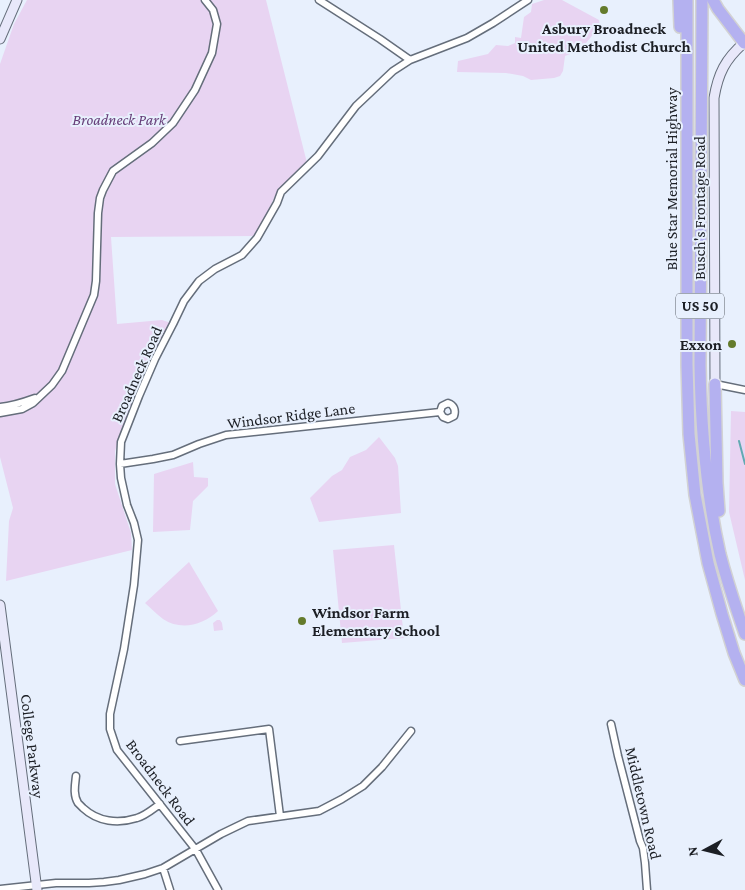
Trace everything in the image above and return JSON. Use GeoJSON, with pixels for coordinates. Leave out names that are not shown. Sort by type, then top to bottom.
{"type":"FeatureCollection","features":[{"type":"Feature","properties":{"kind":"highway"},"geometry":{"type":"LineString","coordinates":[[679,0],[680,72],[688,98]]}},
{"type":"Feature","properties":{"kind":"highway","name":"Blue Star Memorial Highway"},"geometry":{"type":"LineString","coordinates":[[687,0],[687,366],[689,434],[695,495],[708,563],[734,653],[745,680]]}},
{"type":"Feature","properties":{"kind":"highway","name":"Blue Star Memorial Highway"},"geometry":{"type":"LineString","coordinates":[[702,0],[701,406],[707,477],[714,523],[721,555],[745,634]]}},
{"type":"Feature","properties":{"kind":"highway"},"geometry":{"type":"LineString","coordinates":[[712,0],[743,38]]}},
{"type":"Feature","properties":{"kind":"highway"},"geometry":{"type":"LineString","coordinates":[[715,384],[719,509],[723,537],[737,595],[736,608]]}},
{"type":"Feature","properties":{"kind":"main road"},"geometry":{"type":"LineString","coordinates":[[0,39],[17,0]]}},
{"type":"Feature","properties":{"kind":"main road","name":"Busch's Frontage Road"},"geometry":{"type":"LineString","coordinates":[[715,384],[714,98],[718,79],[724,66],[743,38]]}},
{"type":"Feature","properties":{"kind":"main road","name":"College Parkway"},"geometry":{"type":"LineString","coordinates":[[0,605],[36,887]]}},
{"type":"Feature","properties":{"kind":"street"},"geometry":{"type":"LineString","coordinates":[[0,413],[22,408],[33,403],[52,385],[62,371],[92,302],[96,280],[98,212],[103,190],[113,171],[152,143],[173,123],[195,90],[212,53],[217,24],[213,10],[205,0]]}},
{"type":"Feature","properties":{"kind":"street"},"geometry":{"type":"LineString","coordinates":[[319,0],[410,60]]}},
{"type":"Feature","properties":{"kind":"street","name":"Broadneck Road"},"geometry":{"type":"LineString","coordinates":[[218,890],[196,850],[117,750],[110,729],[110,714],[124,650],[134,585],[138,540],[134,523],[126,505],[121,478],[121,442],[155,359],[184,301],[199,281],[215,269],[242,255],[257,238],[277,203],[281,192],[318,156],[356,106],[393,71],[410,60],[467,38],[528,0]]}},
{"type":"Feature","properties":{"kind":"street"},"geometry":{"type":"LineString","coordinates":[[715,384],[745,390]]}},
{"type":"Feature","properties":{"kind":"street"},"geometry":{"type":"LineString","coordinates":[[0,407],[39,397]]}},
{"type":"Feature","properties":{"kind":"street","name":"Windsor Ridge Lane"},"geometry":{"type":"LineString","coordinates":[[120,464],[173,455],[226,435],[440,412]]}},
{"type":"Feature","properties":{"kind":"street","name":"Middletown Road"},"geometry":{"type":"LineString","coordinates":[[611,724],[642,848],[647,890]]}},
{"type":"Feature","properties":{"kind":"street"},"geometry":{"type":"LineString","coordinates":[[180,741],[269,729],[280,816]]}},
{"type":"Feature","properties":{"kind":"street"},"geometry":{"type":"LineString","coordinates":[[0,889],[36,887],[56,883],[89,883],[119,880],[145,874],[163,868],[221,834],[248,821],[319,811],[342,800],[363,786],[382,767],[411,731]]}},
{"type":"Feature","properties":{"kind":"street"},"geometry":{"type":"LineString","coordinates":[[76,776],[74,790],[78,803],[89,813],[100,819],[124,822],[140,818],[160,804]]}},
{"type":"Feature","properties":{"kind":"street"},"geometry":{"type":"LineString","coordinates":[[163,868],[170,890]]}},
{"type":"Feature","properties":{"kind":"green space","name":"Broadneck Park"},"geometry":{"type":"Polygon","coordinates":[[[27,0],[266,0],[307,163],[276,194],[256,236],[111,237],[117,324],[162,320],[171,323],[122,429],[115,451],[115,484],[131,533],[132,550],[6,581],[9,521],[13,508],[0,457],[0,64],[14,24],[27,0]]]}},
{"type":"Feature","properties":{"kind":"green space"},"geometry":{"type":"Polygon","coordinates":[[[544,0],[562,0],[599,20],[600,26],[586,43],[574,46],[573,53],[565,56],[563,71],[560,76],[531,80],[523,76],[506,73],[457,72],[458,61],[488,54],[496,45],[508,46],[515,43],[515,37],[521,38],[524,17],[531,12],[532,4],[544,0]]]}},
{"type":"Feature","properties":{"kind":"green space"},"geometry":{"type":"Polygon","coordinates":[[[731,411],[745,412],[745,580],[729,512],[731,411]]]}},
{"type":"Feature","properties":{"kind":"green space"},"geometry":{"type":"Polygon","coordinates":[[[379,437],[395,458],[398,466],[401,513],[319,522],[310,498],[332,476],[342,470],[350,457],[366,450],[379,437]]]}},
{"type":"Feature","properties":{"kind":"green space"},"geometry":{"type":"Polygon","coordinates":[[[193,462],[194,477],[208,478],[208,486],[193,501],[190,530],[153,532],[154,474],[193,462]]]}},
{"type":"Feature","properties":{"kind":"green space"},"geometry":{"type":"Polygon","coordinates":[[[394,545],[404,638],[342,643],[333,550],[394,545]]]}},
{"type":"Feature","properties":{"kind":"green space"},"geometry":{"type":"Polygon","coordinates":[[[189,562],[218,611],[199,623],[177,625],[163,619],[145,603],[189,562]]]}},
{"type":"Feature","properties":{"kind":"green space"},"geometry":{"type":"Polygon","coordinates":[[[220,620],[222,623],[223,630],[214,631],[213,623],[220,620]]]}},
{"type":"Feature","properties":{"kind":"waterway"},"geometry":{"type":"LineString","coordinates":[[739,441],[745,464]]}},
{"type":"Feature","properties":{"kind":"place","name":"Asbury Broadneck United Methodist Church"},"geometry":{"type":"Point","coordinates":[604,10]}},
{"type":"Feature","properties":{"kind":"place","name":"Exxon"},"geometry":{"type":"Point","coordinates":[732,344]}},
{"type":"Feature","properties":{"kind":"place","name":"Windsor Farm Elementary School"},"geometry":{"type":"Point","coordinates":[302,621]}}]}
